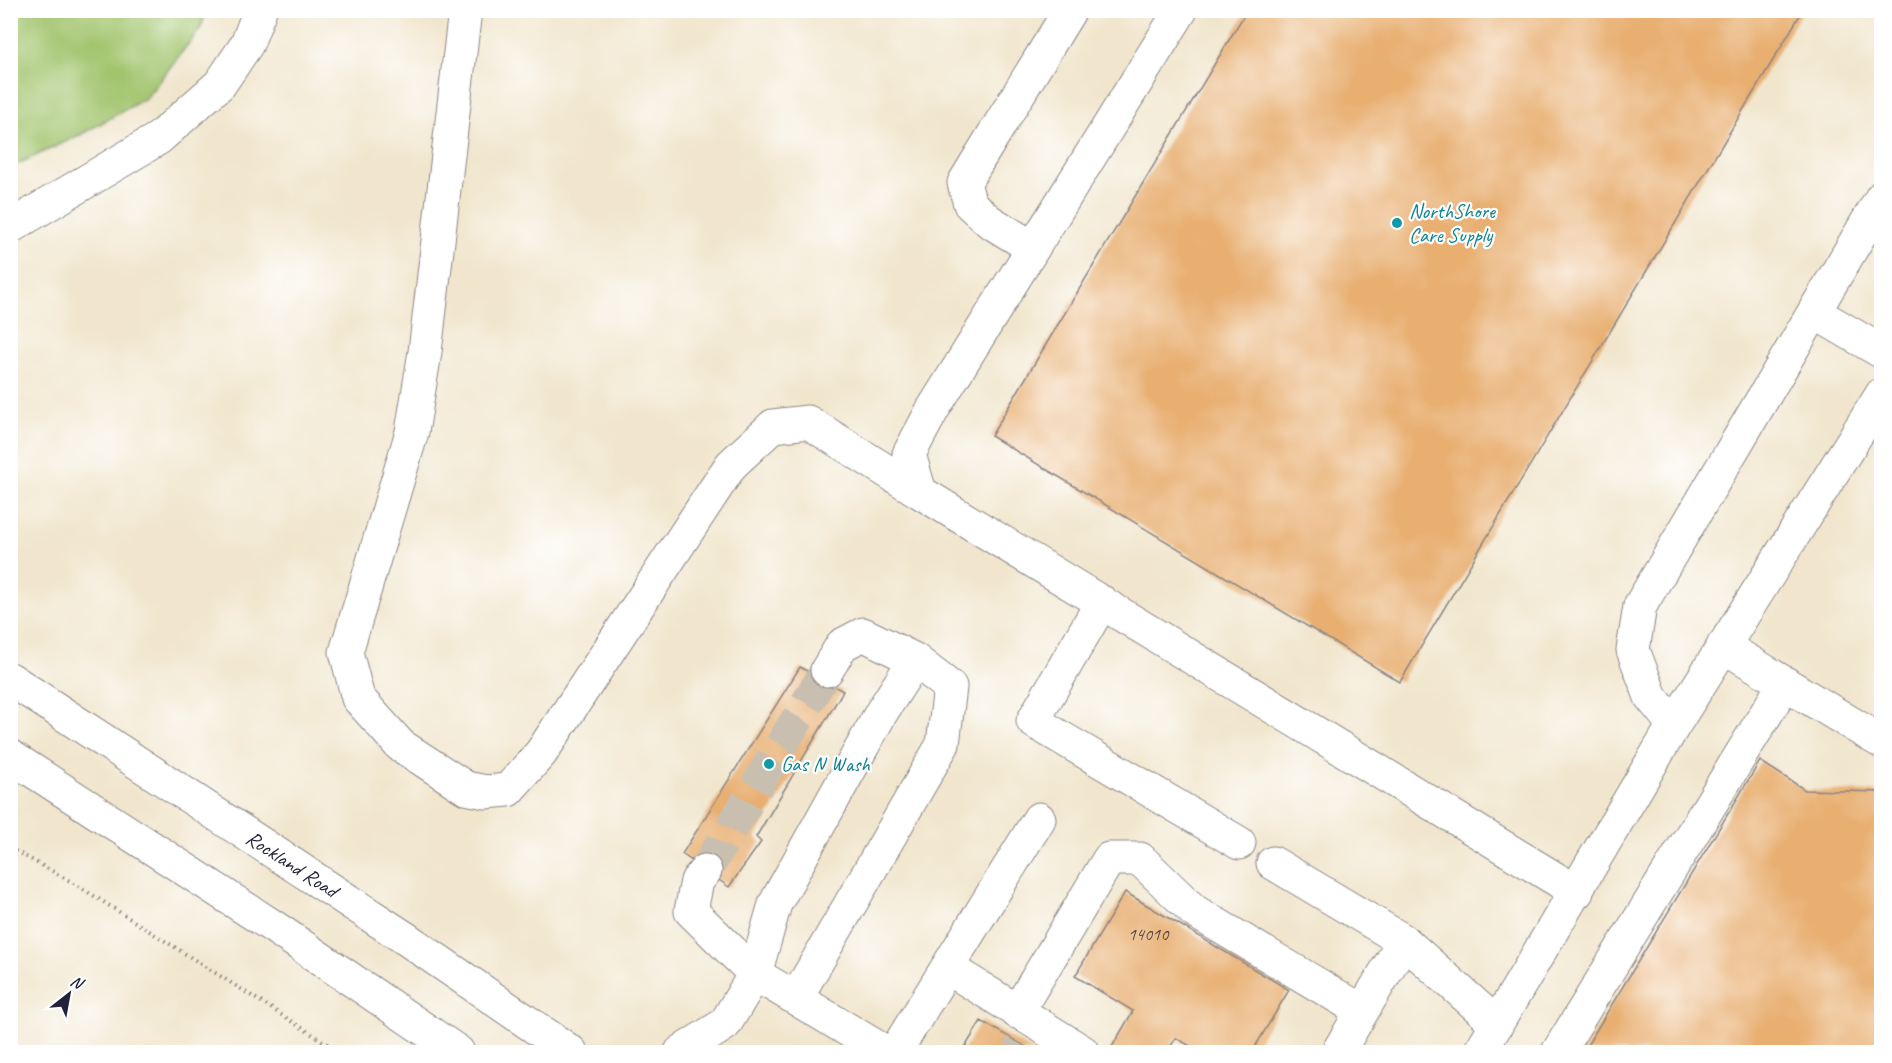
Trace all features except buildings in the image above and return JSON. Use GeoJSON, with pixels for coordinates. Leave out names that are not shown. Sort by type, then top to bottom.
{"type":"FeatureCollection","features":[{"type":"Feature","properties":{"kind":"main road"},"geometry":{"type":"LineString","coordinates":[[10,227],[159,138],[220,84],[247,44],[261,10]]}},
{"type":"Feature","properties":{"kind":"main road"},"geometry":{"type":"LineString","coordinates":[[465,10],[425,352],[412,432],[346,652],[358,698],[400,745],[466,788],[486,792],[508,790],[541,753],[731,465],[773,426],[808,422],[1577,892]]}},
{"type":"Feature","properties":{"kind":"main road"},"geometry":{"type":"LineString","coordinates":[[1033,248],[989,221],[970,204],[964,183],[1070,10]]}},
{"type":"Feature","properties":{"kind":"main road"},"geometry":{"type":"LineString","coordinates":[[920,492],[909,454],[933,409],[1180,10]]}},
{"type":"Feature","properties":{"kind":"main road"},"geometry":{"type":"LineString","coordinates":[[1674,725],[1651,697],[1633,650],[1640,606],[1881,197]]}},
{"type":"Feature","properties":{"kind":"main road"},"geometry":{"type":"LineString","coordinates":[[1814,312],[1881,352]]}},
{"type":"Feature","properties":{"kind":"main road"},"geometry":{"type":"LineString","coordinates":[[1480,1053],[1674,725],[1880,399]]}},
{"type":"Feature","properties":{"kind":"main road"},"geometry":{"type":"LineString","coordinates":[[1102,602],[1033,721],[1239,843]]}},
{"type":"Feature","properties":{"kind":"main road"},"geometry":{"type":"LineString","coordinates":[[796,998],[943,744],[951,687],[915,660],[863,634],[842,645],[827,670]]}},
{"type":"Feature","properties":{"kind":"main road"},"geometry":{"type":"LineString","coordinates":[[1724,646],[1881,742]]}},
{"type":"Feature","properties":{"kind":"main road"},"geometry":{"type":"LineString","coordinates":[[681,1053],[724,1038],[755,974],[775,904],[881,713],[915,660]]}},
{"type":"Feature","properties":{"kind":"main road","name":"Rockland Road"},"geometry":{"type":"LineString","coordinates":[[10,679],[408,940],[571,1053]]}},
{"type":"Feature","properties":{"kind":"main road"},"geometry":{"type":"LineString","coordinates":[[1558,1053],[1785,683]]}},
{"type":"Feature","properties":{"kind":"main road"},"geometry":{"type":"LineString","coordinates":[[10,756],[264,921],[458,1053]]}},
{"type":"Feature","properties":{"kind":"main road"},"geometry":{"type":"LineString","coordinates":[[895,1053],[1039,819]]}},
{"type":"Feature","properties":{"kind":"main road"},"geometry":{"type":"LineString","coordinates":[[1025,1027],[1109,859],[1140,860],[1194,911],[1362,1011]]}},
{"type":"Feature","properties":{"kind":"main road"},"geometry":{"type":"LineString","coordinates":[[1273,863],[1404,941],[1497,1024]]}},
{"type":"Feature","properties":{"kind":"main road"},"geometry":{"type":"LineString","coordinates":[[705,872],[697,881],[691,911],[755,974],[885,1053]]}},
{"type":"Feature","properties":{"kind":"main road"},"geometry":{"type":"LineString","coordinates":[[1338,1053],[1404,941]]}},
{"type":"Feature","properties":{"kind":"main road"},"geometry":{"type":"LineString","coordinates":[[948,968],[1025,1027],[1083,1053]]}},
{"type":"Feature","properties":{"kind":"path"},"geometry":{"type":"LineString","coordinates":[[10,848],[72,882],[340,1053]]}},
{"type":"Feature","properties":{"kind":"green space"},"geometry":{"type":"Polygon","coordinates":[[[11,10],[207,11],[200,29],[146,98],[80,135],[11,167],[11,10]]]}},
{"type":"Feature","properties":{"kind":"tunnel"},"geometry":{"type":"LineString","coordinates":[[705,871],[827,670]]}},
{"type":"Feature","properties":{"kind":"tunnel"},"geometry":{"type":"LineString","coordinates":[[1018,1052],[1022,1045]]}},
{"type":"Feature","properties":{"kind":"place","name":"NorthShore Care Supply"},"geometry":{"type":"Point","coordinates":[1397,223]}},
{"type":"Feature","properties":{"kind":"place","name":"Gas N Wash"},"geometry":{"type":"Point","coordinates":[769,764]}}]}
